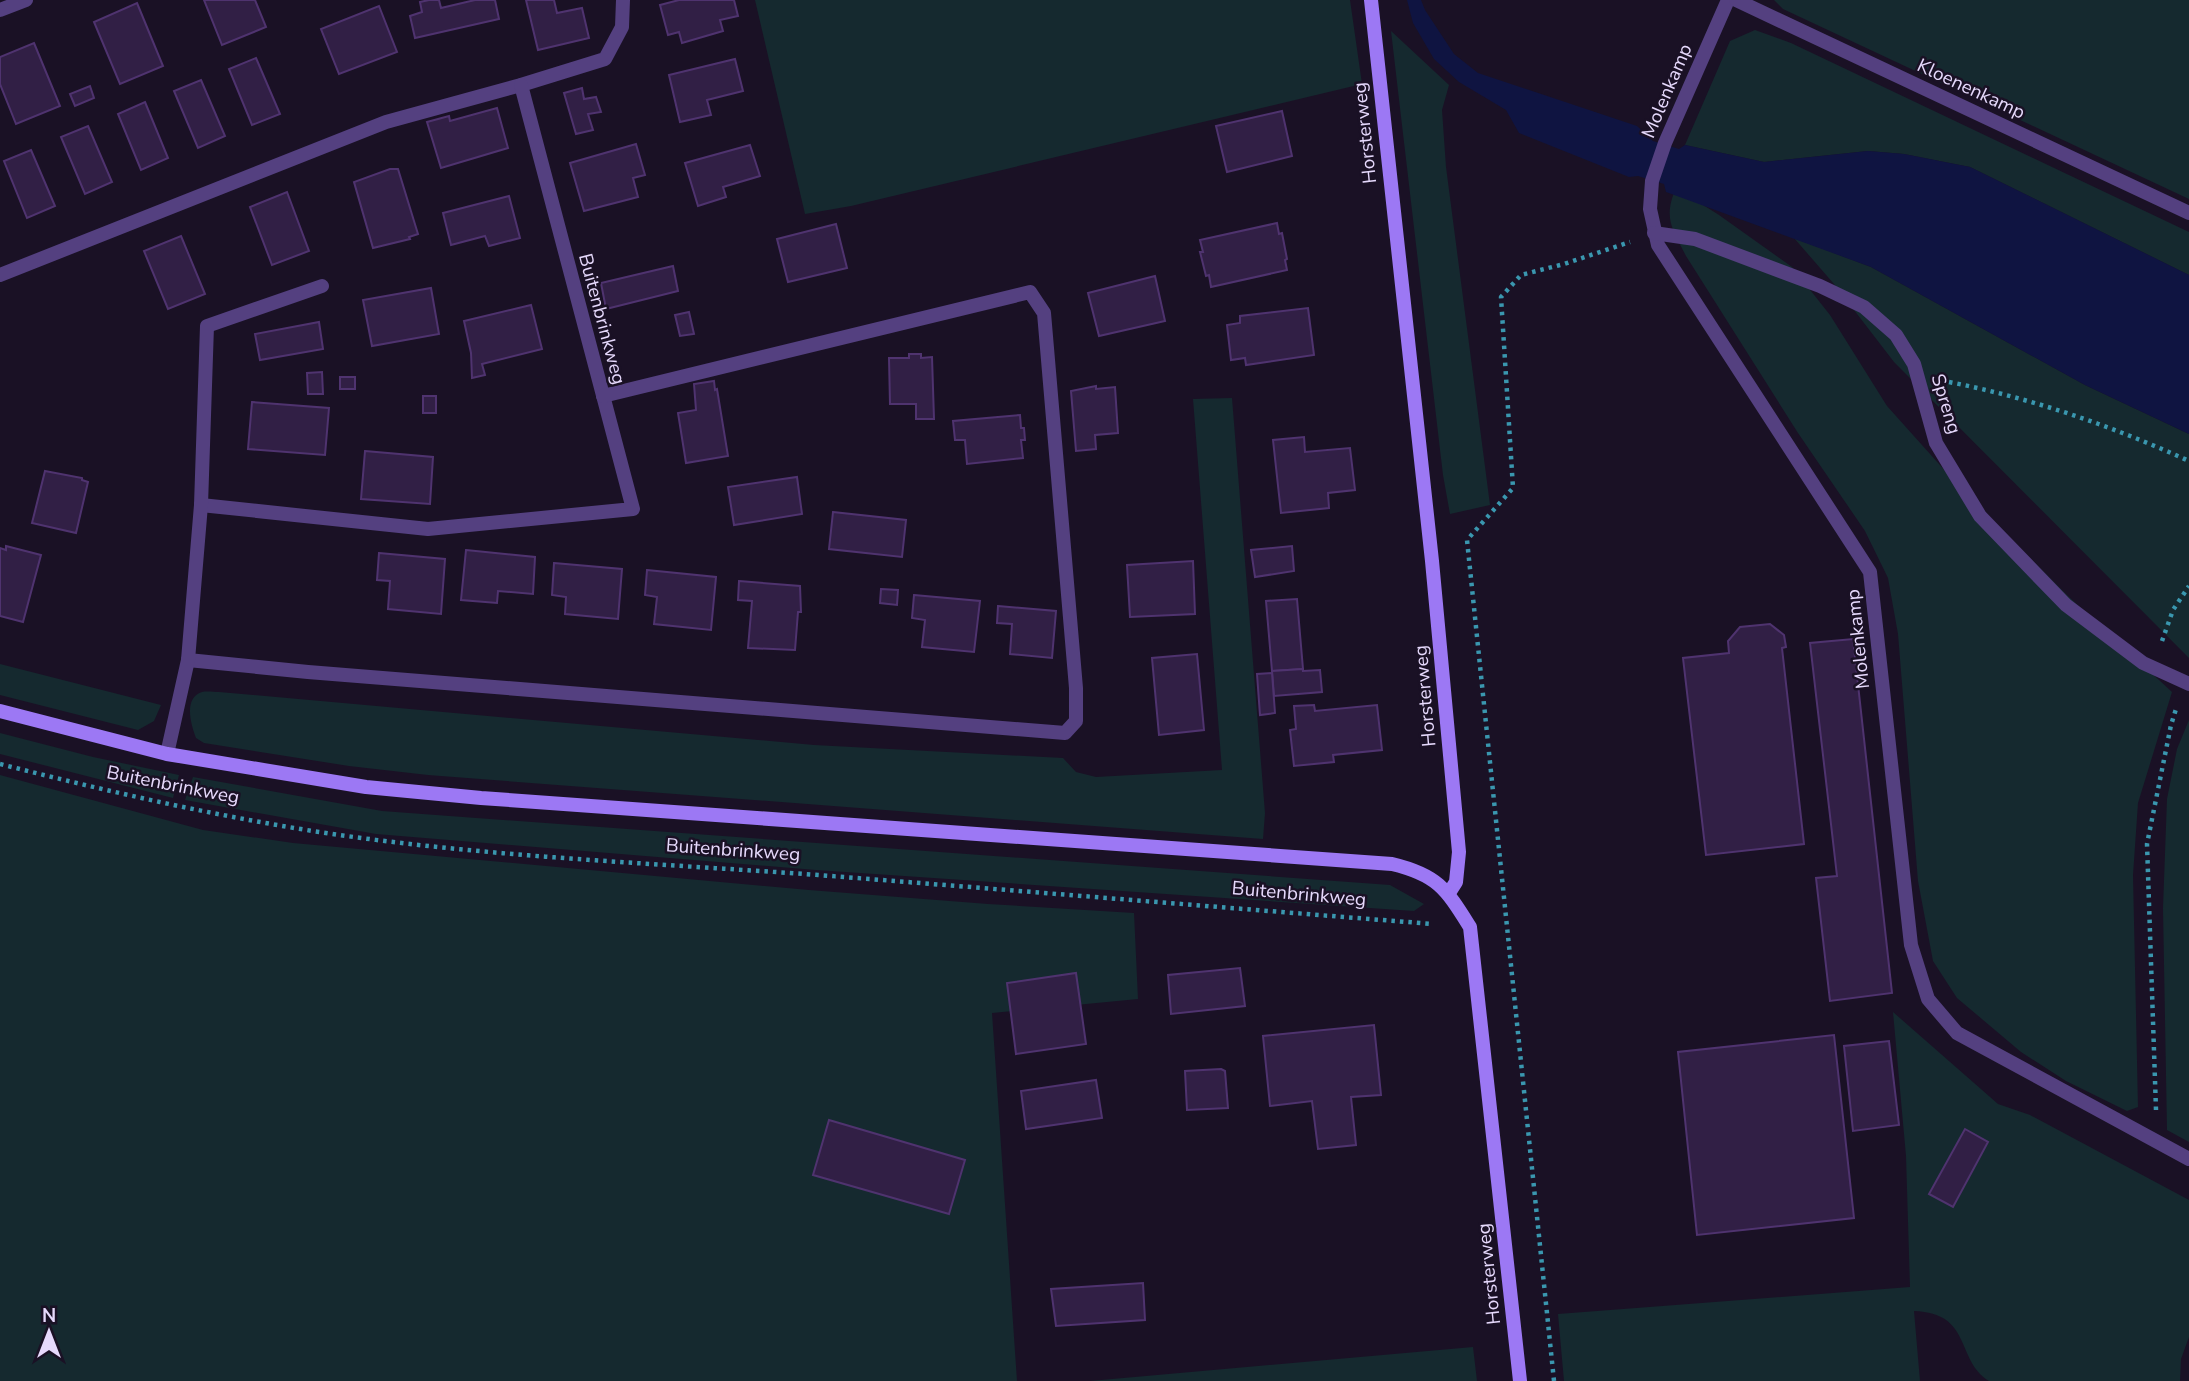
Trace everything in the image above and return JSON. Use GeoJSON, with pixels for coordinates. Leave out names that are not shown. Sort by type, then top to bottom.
{"type":"FeatureCollection","features":[{"type":"Feature","properties":{"kind":"main road","name":"Horsterweg"},"geometry":{"type":"LineString","coordinates":[[1371,0],[1430,547],[1458,852],[1456,882],[1449,894],[1470,928],[1520,1381]]}},
{"type":"Feature","properties":{"kind":"main road","name":"Buitenbrinkweg"},"geometry":{"type":"LineString","coordinates":[[0,711],[167,754],[366,787],[481,798],[1392,864],[1431,877],[1449,894]]}},
{"type":"Feature","properties":{"kind":"street"},"geometry":{"type":"LineString","coordinates":[[0,10],[26,0]]}},
{"type":"Feature","properties":{"kind":"street"},"geometry":{"type":"LineString","coordinates":[[0,275],[386,122],[605,59],[622,27],[623,0]]}},
{"type":"Feature","properties":{"kind":"street","name":"Molenkamp"},"geometry":{"type":"LineString","coordinates":[[1728,0],[1665,143],[1652,181],[1650,209],[1654,233],[1658,246],[1870,572],[1912,945],[1928,999],[1957,1033],[2189,1159]]}},
{"type":"Feature","properties":{"kind":"street","name":"Kloenenkamp"},"geometry":{"type":"LineString","coordinates":[[1736,0],[2189,213]]}},
{"type":"Feature","properties":{"kind":"street","name":"Buitenbrinkweg"},"geometry":{"type":"LineString","coordinates":[[201,505],[428,529],[633,509],[521,85]]}},
{"type":"Feature","properties":{"kind":"street","name":"Spreng"},"geometry":{"type":"LineString","coordinates":[[1654,233],[1695,239],[1820,286],[1864,307],[1896,335],[1914,364],[1936,443],[1980,516],[2066,606],[2152,667],[2187,683]]}},
{"type":"Feature","properties":{"kind":"street","name":"Buitenbrinkweg"},"geometry":{"type":"LineString","coordinates":[[167,754],[188,660],[201,505],[207,326],[322,286]]}},
{"type":"Feature","properties":{"kind":"street"},"geometry":{"type":"LineString","coordinates":[[188,660],[1065,733],[1076,721],[1076,688],[1044,313],[1030,292],[603,396]]}},
{"type":"Feature","properties":{"kind":"path"},"geometry":{"type":"LineString","coordinates":[[1554,1381],[1467,540],[1513,488],[1501,297],[1521,275],[1564,264],[1654,233]]}},
{"type":"Feature","properties":{"kind":"path"},"geometry":{"type":"LineString","coordinates":[[1917,375],[2001,392],[2156,446],[2189,461]]}},
{"type":"Feature","properties":{"kind":"path"},"geometry":{"type":"LineString","coordinates":[[2152,667],[2173,610],[2189,586]]}},
{"type":"Feature","properties":{"kind":"path"},"geometry":{"type":"LineString","coordinates":[[2157,1143],[2147,844],[2171,725],[2187,683]]}},
{"type":"Feature","properties":{"kind":"path","name":"Buitenbrinkweg"},"geometry":{"type":"LineString","coordinates":[[0,764],[167,805],[385,841],[1470,928]]}},
{"type":"Feature","properties":{"kind":"shaded area"},"geometry":{"type":"Polygon","coordinates":[[[755,0],[1350,0],[1362,84],[851,206],[805,214],[755,0]]]}},
{"type":"Feature","properties":{"kind":"shaded area"},"geometry":{"type":"Polygon","coordinates":[[[1407,0],[1421,0],[1454,54],[1478,73],[1637,126],[1653,141],[1679,149],[1685,145],[1764,162],[1868,151],[1904,154],[1970,167],[2189,275],[2189,434],[2085,385],[1871,267],[1666,192],[1664,184],[1638,176],[1629,177],[1519,133],[1506,110],[1459,82],[1434,59],[1413,23],[1407,0]]]}},
{"type":"Feature","properties":{"kind":"shaded area"},"geometry":{"type":"Polygon","coordinates":[[[1774,0],[2189,0],[2189,199],[1783,9],[1774,0]]]}},
{"type":"Feature","properties":{"kind":"shaded area"},"geometry":{"type":"Polygon","coordinates":[[[1755,30],[1791,43],[2189,232],[2189,275],[1970,167],[1904,154],[1868,151],[1764,162],[1685,145],[1730,41],[1755,30]]]}},
{"type":"Feature","properties":{"kind":"shaded area"},"geometry":{"type":"Polygon","coordinates":[[[1391,31],[1449,85],[1442,110],[1446,167],[1490,505],[1450,514],[1443,475],[1391,31]]]}},
{"type":"Feature","properties":{"kind":"shaded area"},"geometry":{"type":"Polygon","coordinates":[[[1676,188],[1792,267],[1830,315],[1887,406],[1965,493],[2068,596],[2172,692],[2138,803],[2133,875],[2138,1107],[2127,1111],[2066,1081],[2021,1052],[1957,998],[1933,961],[1918,881],[1898,634],[1888,578],[1865,531],[1798,433],[1686,256],[1671,223],[1670,207],[1676,188]]]}},
{"type":"Feature","properties":{"kind":"shaded area"},"geometry":{"type":"Polygon","coordinates":[[[1794,238],[1871,267],[2085,385],[2189,434],[2189,658],[1894,362],[1834,284],[1794,238]]]}},
{"type":"Feature","properties":{"kind":"shaded area"},"geometry":{"type":"Polygon","coordinates":[[[1232,398],[1265,813],[1263,839],[428,775],[349,766],[204,743],[196,738],[194,733],[190,712],[192,700],[202,692],[210,692],[814,745],[1063,758],[1076,772],[1096,777],[1222,770],[1193,399],[1232,398]]]}},
{"type":"Feature","properties":{"kind":"shaded area"},"geometry":{"type":"Polygon","coordinates":[[[0,664],[161,705],[154,721],[138,730],[0,695],[0,664]]]}},
{"type":"Feature","properties":{"kind":"shaded area"},"geometry":{"type":"Polygon","coordinates":[[[2189,720],[2189,1142],[2167,1130],[2163,908],[2167,799],[2177,749],[2189,720]]]}},
{"type":"Feature","properties":{"kind":"shaded area"},"geometry":{"type":"Polygon","coordinates":[[[0,733],[93,757],[179,775],[173,798],[0,754],[0,733]]]}},
{"type":"Feature","properties":{"kind":"shaded area"},"geometry":{"type":"Polygon","coordinates":[[[0,775],[203,830],[293,843],[809,890],[1134,913],[1138,999],[992,1013],[1017,1381],[0,1381],[0,775]]]}},
{"type":"Feature","properties":{"kind":"shaded area"},"geometry":{"type":"Polygon","coordinates":[[[193,777],[382,811],[1390,885],[1424,904],[1414,911],[816,870],[376,834],[185,800],[193,777]]]}},
{"type":"Feature","properties":{"kind":"shaded area"},"geometry":{"type":"Polygon","coordinates":[[[1893,1012],[1998,1104],[2030,1115],[2189,1200],[2189,1337],[2181,1359],[2180,1381],[1989,1381],[1978,1372],[1955,1328],[1933,1314],[1914,1311],[1920,1381],[1564,1381],[1558,1314],[1910,1287],[1906,1156],[1893,1012]]]}},
{"type":"Feature","properties":{"kind":"shaded area"},"geometry":{"type":"Polygon","coordinates":[[[1473,1347],[1477,1381],[1090,1381],[1473,1347]]]}},
{"type":"Feature","properties":{"kind":"building"},"geometry":{"type":"Polygon","coordinates":[[[204,0],[255,0],[266,27],[222,45],[204,0]]]}},
{"type":"Feature","properties":{"kind":"building"},"geometry":{"type":"Polygon","coordinates":[[[439,0],[441,8],[475,0],[495,0],[499,19],[415,38],[410,16],[422,12],[420,2],[439,0]]]}},
{"type":"Feature","properties":{"kind":"building"},"geometry":{"type":"Polygon","coordinates":[[[526,0],[554,0],[557,13],[582,8],[589,38],[538,50],[526,0]]]}},
{"type":"Feature","properties":{"kind":"building"},"geometry":{"type":"Polygon","coordinates":[[[679,0],[734,0],[738,16],[720,20],[723,31],[682,43],[679,32],[668,35],[660,5],[679,0]]]}},
{"type":"Feature","properties":{"kind":"building"},"geometry":{"type":"Polygon","coordinates":[[[137,3],[163,66],[120,84],[94,22],[137,3]]]}},
{"type":"Feature","properties":{"kind":"building"},"geometry":{"type":"Polygon","coordinates":[[[379,6],[397,52],[339,74],[321,29],[379,6]]]}},
{"type":"Feature","properties":{"kind":"building"},"geometry":{"type":"Polygon","coordinates":[[[34,43],[60,106],[16,124],[0,84],[0,57],[34,43]]]}},
{"type":"Feature","properties":{"kind":"building"},"geometry":{"type":"Polygon","coordinates":[[[256,58],[280,114],[252,125],[229,69],[256,58]]]}},
{"type":"Feature","properties":{"kind":"building"},"geometry":{"type":"Polygon","coordinates":[[[735,59],[743,91],[707,100],[711,115],[680,122],[669,75],[735,59]]]}},
{"type":"Feature","properties":{"kind":"building"},"geometry":{"type":"Polygon","coordinates":[[[201,80],[225,136],[198,148],[174,91],[201,80]]]}},
{"type":"Feature","properties":{"kind":"building"},"geometry":{"type":"Polygon","coordinates":[[[90,86],[94,98],[75,106],[70,94],[90,86]]]}},
{"type":"Feature","properties":{"kind":"building"},"geometry":{"type":"Polygon","coordinates":[[[582,88],[584,99],[596,97],[601,112],[588,114],[593,130],[576,134],[564,93],[582,88]]]}},
{"type":"Feature","properties":{"kind":"building"},"geometry":{"type":"Polygon","coordinates":[[[145,102],[168,158],[141,170],[118,114],[145,102]]]}},
{"type":"Feature","properties":{"kind":"building"},"geometry":{"type":"Polygon","coordinates":[[[497,108],[508,148],[441,168],[427,122],[449,116],[450,121],[497,108]]]}},
{"type":"Feature","properties":{"kind":"building"},"geometry":{"type":"Polygon","coordinates":[[[1282,111],[1292,156],[1227,172],[1216,126],[1282,111]]]}},
{"type":"Feature","properties":{"kind":"building"},"geometry":{"type":"Polygon","coordinates":[[[88,126],[112,182],[85,194],[61,137],[88,126]]]}},
{"type":"Feature","properties":{"kind":"building"},"geometry":{"type":"Polygon","coordinates":[[[636,144],[645,175],[633,178],[638,197],[584,211],[570,163],[636,144]]]}},
{"type":"Feature","properties":{"kind":"building"},"geometry":{"type":"Polygon","coordinates":[[[750,145],[760,176],[723,187],[726,197],[698,206],[685,163],[750,145]]]}},
{"type":"Feature","properties":{"kind":"building"},"geometry":{"type":"Polygon","coordinates":[[[31,150],[55,206],[27,218],[4,161],[31,150]]]}},
{"type":"Feature","properties":{"kind":"building"},"geometry":{"type":"Polygon","coordinates":[[[390,169],[398,169],[418,234],[409,237],[410,239],[373,248],[354,182],[390,169]]]}},
{"type":"Feature","properties":{"kind":"building"},"geometry":{"type":"Polygon","coordinates":[[[287,192],[309,251],[272,265],[250,207],[287,192]]]}},
{"type":"Feature","properties":{"kind":"building"},"geometry":{"type":"Polygon","coordinates":[[[509,196],[520,238],[489,246],[485,236],[451,245],[443,213],[509,196]]]}},
{"type":"Feature","properties":{"kind":"building"},"geometry":{"type":"Polygon","coordinates":[[[1277,223],[1279,234],[1282,233],[1287,270],[1211,287],[1200,252],[1203,252],[1200,240],[1277,223]]]}},
{"type":"Feature","properties":{"kind":"building"},"geometry":{"type":"Polygon","coordinates":[[[836,224],[847,268],[788,282],[777,239],[836,224]]]}},
{"type":"Feature","properties":{"kind":"building"},"geometry":{"type":"Polygon","coordinates":[[[181,236],[205,294],[168,309],[144,251],[181,236]]]}},
{"type":"Feature","properties":{"kind":"building"},"geometry":{"type":"Polygon","coordinates":[[[673,266],[678,291],[606,309],[601,283],[673,266]]]}},
{"type":"Feature","properties":{"kind":"building"},"geometry":{"type":"Polygon","coordinates":[[[1155,276],[1165,321],[1099,336],[1088,293],[1155,276]]]}},
{"type":"Feature","properties":{"kind":"building"},"geometry":{"type":"Polygon","coordinates":[[[431,288],[439,334],[372,346],[363,300],[431,288]]]}},
{"type":"Feature","properties":{"kind":"building"},"geometry":{"type":"Polygon","coordinates":[[[531,305],[542,349],[482,364],[485,375],[472,378],[471,353],[464,321],[531,305]]]}},
{"type":"Feature","properties":{"kind":"building"},"geometry":{"type":"Polygon","coordinates":[[[1308,308],[1314,355],[1246,365],[1245,358],[1231,360],[1227,325],[1240,323],[1240,316],[1308,308]]]}},
{"type":"Feature","properties":{"kind":"building"},"geometry":{"type":"Polygon","coordinates":[[[689,312],[694,334],[680,336],[675,315],[689,312]]]}},
{"type":"Feature","properties":{"kind":"building"},"geometry":{"type":"Polygon","coordinates":[[[319,322],[323,349],[260,360],[255,334],[319,322]]]}},
{"type":"Feature","properties":{"kind":"building"},"geometry":{"type":"Polygon","coordinates":[[[909,354],[921,354],[921,358],[932,357],[934,419],[916,419],[916,404],[890,404],[889,358],[909,358],[909,354]]]}},
{"type":"Feature","properties":{"kind":"building"},"geometry":{"type":"Polygon","coordinates":[[[322,372],[323,394],[308,394],[307,373],[322,372]]]}},
{"type":"Feature","properties":{"kind":"building"},"geometry":{"type":"Polygon","coordinates":[[[340,377],[355,377],[355,389],[340,389],[340,377]]]}},
{"type":"Feature","properties":{"kind":"building"},"geometry":{"type":"Polygon","coordinates":[[[714,381],[728,456],[686,463],[678,413],[696,410],[694,384],[714,381]]]}},
{"type":"Feature","properties":{"kind":"building"},"geometry":{"type":"Polygon","coordinates":[[[1096,386],[1096,389],[1115,387],[1118,433],[1095,435],[1096,449],[1076,451],[1071,391],[1096,386]]]}},
{"type":"Feature","properties":{"kind":"building"},"geometry":{"type":"Polygon","coordinates":[[[423,396],[436,396],[436,413],[423,413],[423,396]]]}},
{"type":"Feature","properties":{"kind":"building"},"geometry":{"type":"Polygon","coordinates":[[[252,402],[329,408],[325,455],[248,449],[252,402]]]}},
{"type":"Feature","properties":{"kind":"building"},"geometry":{"type":"Polygon","coordinates":[[[1020,415],[1025,440],[1021,440],[1023,458],[967,464],[965,440],[955,440],[953,421],[1020,415]]]}},
{"type":"Feature","properties":{"kind":"building"},"geometry":{"type":"Polygon","coordinates":[[[1304,437],[1305,452],[1350,448],[1355,490],[1328,493],[1329,508],[1281,513],[1273,440],[1304,437]]]}},
{"type":"Feature","properties":{"kind":"building"},"geometry":{"type":"Polygon","coordinates":[[[365,451],[433,457],[430,504],[361,499],[365,451]]]}},
{"type":"Feature","properties":{"kind":"building"},"geometry":{"type":"Polygon","coordinates":[[[45,471],[82,478],[88,482],[76,533],[32,523],[45,471]]]}},
{"type":"Feature","properties":{"kind":"building"},"geometry":{"type":"Polygon","coordinates":[[[797,477],[802,514],[734,525],[728,487],[797,477]]]}},
{"type":"Feature","properties":{"kind":"building"},"geometry":{"type":"Polygon","coordinates":[[[833,512],[906,520],[902,557],[829,549],[833,512]]]}},
{"type":"Feature","properties":{"kind":"building"},"geometry":{"type":"Polygon","coordinates":[[[6,546],[41,555],[23,622],[0,616],[0,548],[6,550],[6,546]]]}},
{"type":"Feature","properties":{"kind":"building"},"geometry":{"type":"Polygon","coordinates":[[[1292,546],[1294,571],[1255,577],[1251,550],[1292,546]]]}},
{"type":"Feature","properties":{"kind":"building"},"geometry":{"type":"Polygon","coordinates":[[[466,550],[535,557],[533,594],[498,591],[497,603],[461,600],[466,550]]]}},
{"type":"Feature","properties":{"kind":"building"},"geometry":{"type":"Polygon","coordinates":[[[379,553],[445,559],[441,614],[388,609],[390,581],[377,580],[379,553]]]}},
{"type":"Feature","properties":{"kind":"building"},"geometry":{"type":"Polygon","coordinates":[[[1193,561],[1195,614],[1130,617],[1127,565],[1193,561]]]}},
{"type":"Feature","properties":{"kind":"building"},"geometry":{"type":"Polygon","coordinates":[[[554,563],[622,569],[618,619],[565,614],[566,597],[552,595],[554,563]]]}},
{"type":"Feature","properties":{"kind":"building"},"geometry":{"type":"Polygon","coordinates":[[[647,570],[716,577],[711,630],[654,624],[657,597],[645,595],[647,570]]]}},
{"type":"Feature","properties":{"kind":"building"},"geometry":{"type":"Polygon","coordinates":[[[739,581],[800,586],[801,612],[798,612],[795,650],[748,648],[752,601],[738,600],[739,581]]]}},
{"type":"Feature","properties":{"kind":"building"},"geometry":{"type":"Polygon","coordinates":[[[881,589],[898,590],[897,605],[880,603],[881,589]]]}},
{"type":"Feature","properties":{"kind":"building"},"geometry":{"type":"Polygon","coordinates":[[[914,595],[980,601],[974,652],[922,647],[925,620],[912,618],[914,595]]]}},
{"type":"Feature","properties":{"kind":"building"},"geometry":{"type":"Polygon","coordinates":[[[1297,599],[1303,669],[1272,671],[1266,601],[1297,599]]]}},
{"type":"Feature","properties":{"kind":"building"},"geometry":{"type":"Polygon","coordinates":[[[998,606],[1056,611],[1052,658],[1010,654],[1012,624],[997,623],[998,606]]]}},
{"type":"Feature","properties":{"kind":"building"},"geometry":{"type":"Polygon","coordinates":[[[1770,624],[1784,635],[1786,647],[1782,648],[1804,844],[1706,855],[1683,658],[1729,653],[1728,641],[1740,627],[1770,624]]]}},
{"type":"Feature","properties":{"kind":"building"},"geometry":{"type":"Polygon","coordinates":[[[1853,639],[1892,993],[1830,1001],[1816,878],[1837,876],[1810,643],[1853,639]]]}},
{"type":"Feature","properties":{"kind":"building"},"geometry":{"type":"Polygon","coordinates":[[[1197,654],[1204,730],[1159,735],[1152,658],[1197,654]]]}},
{"type":"Feature","properties":{"kind":"building"},"geometry":{"type":"Polygon","coordinates":[[[1320,670],[1322,692],[1274,696],[1272,671],[1320,670]]]}},
{"type":"Feature","properties":{"kind":"building"},"geometry":{"type":"Polygon","coordinates":[[[1272,673],[1275,713],[1260,715],[1257,674],[1272,673]]]}},
{"type":"Feature","properties":{"kind":"building"},"geometry":{"type":"Polygon","coordinates":[[[1314,705],[1315,711],[1377,705],[1382,750],[1333,755],[1334,762],[1294,766],[1290,730],[1296,729],[1294,706],[1314,705]]]}},
{"type":"Feature","properties":{"kind":"building"},"geometry":{"type":"Polygon","coordinates":[[[1240,968],[1245,1006],[1171,1014],[1168,975],[1240,968]]]}},
{"type":"Feature","properties":{"kind":"building"},"geometry":{"type":"Polygon","coordinates":[[[1076,973],[1086,1044],[1016,1054],[1007,983],[1076,973]]]}},
{"type":"Feature","properties":{"kind":"building"},"geometry":{"type":"Polygon","coordinates":[[[1374,1025],[1381,1095],[1351,1097],[1356,1145],[1318,1149],[1312,1101],[1270,1106],[1263,1036],[1374,1025]]]}},
{"type":"Feature","properties":{"kind":"building"},"geometry":{"type":"Polygon","coordinates":[[[1834,1035],[1854,1218],[1697,1235],[1678,1052],[1834,1035]]]}},
{"type":"Feature","properties":{"kind":"building"},"geometry":{"type":"Polygon","coordinates":[[[1889,1041],[1899,1125],[1853,1131],[1844,1046],[1889,1041]]]}},
{"type":"Feature","properties":{"kind":"building"},"geometry":{"type":"Polygon","coordinates":[[[1185,1071],[1225,1071],[1228,1108],[1187,1110],[1185,1071]]]}},
{"type":"Feature","properties":{"kind":"building"},"geometry":{"type":"Polygon","coordinates":[[[1096,1080],[1102,1118],[1026,1129],[1021,1091],[1096,1080]]]}},
{"type":"Feature","properties":{"kind":"building"},"geometry":{"type":"Polygon","coordinates":[[[829,1120],[965,1160],[949,1214],[813,1175],[829,1120]]]}},
{"type":"Feature","properties":{"kind":"building"},"geometry":{"type":"Polygon","coordinates":[[[1965,1129],[1988,1142],[1953,1207],[1929,1194],[1965,1129]]]}},
{"type":"Feature","properties":{"kind":"building"},"geometry":{"type":"Polygon","coordinates":[[[1143,1283],[1145,1320],[1056,1326],[1051,1289],[1143,1283]]]}}]}
